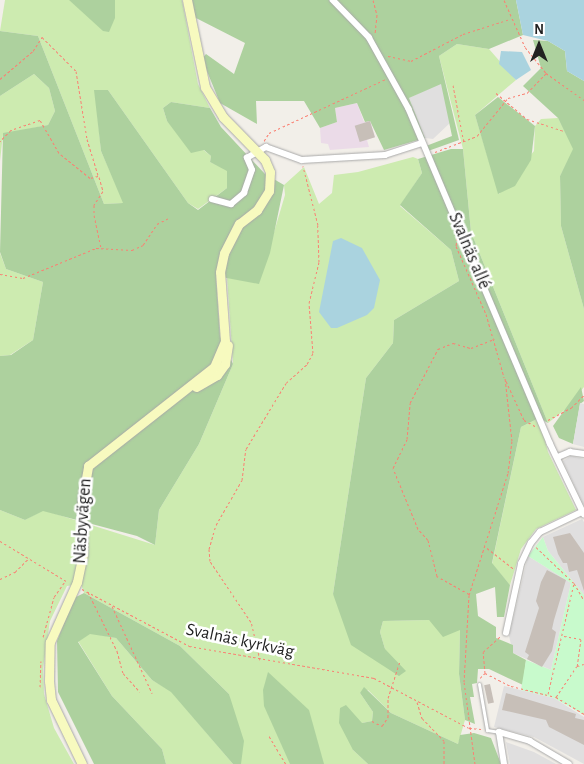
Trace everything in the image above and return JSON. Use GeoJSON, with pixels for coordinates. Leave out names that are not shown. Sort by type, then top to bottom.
{"type":"FeatureCollection","features":[{"type":"Feature","properties":{"kind":"street","name":"Näsbyvägen"},"geometry":{"type":"LineString","coordinates":[[82,764],[54,706],[49,681],[50,642],[75,586],[83,554],[82,500],[88,466],[214,367],[222,353],[225,333],[220,272],[224,253],[240,224],[257,210],[269,191],[270,172],[258,151],[223,118],[205,87],[187,0]]}},
{"type":"Feature","properties":{"kind":"street","name":"Svalnäs allé"},"geometry":{"type":"LineString","coordinates":[[333,0],[356,20],[374,45],[392,76],[583,513]]}},
{"type":"Feature","properties":{"kind":"street"},"geometry":{"type":"LineString","coordinates":[[212,199],[231,204],[244,193],[252,170],[247,158],[266,147],[276,149],[302,160],[385,155],[421,143]]}},
{"type":"Feature","properties":{"kind":"street"},"geometry":{"type":"LineString","coordinates":[[558,457],[570,452],[584,454]]}},
{"type":"Feature","properties":{"kind":"street"},"geometry":{"type":"LineString","coordinates":[[506,633],[519,573],[531,543],[540,532],[583,513]]}},
{"type":"Feature","properties":{"kind":"street"},"geometry":{"type":"LineString","coordinates":[[504,764],[499,732],[530,741],[569,764]]}},
{"type":"Feature","properties":{"kind":"lane"},"geometry":{"type":"LineString","coordinates":[[479,684],[487,730],[499,732]]}},
{"type":"Feature","properties":{"kind":"path"},"geometry":{"type":"LineString","coordinates":[[373,0],[377,15],[374,45]]}},
{"type":"Feature","properties":{"kind":"path"},"geometry":{"type":"LineString","coordinates":[[504,0],[510,19],[525,47],[546,73],[584,100]]}},
{"type":"Feature","properties":{"kind":"path"},"geometry":{"type":"LineString","coordinates":[[386,55],[392,59],[411,61],[463,34],[510,19]]}},
{"type":"Feature","properties":{"kind":"path"},"geometry":{"type":"LineString","coordinates":[[0,79],[33,51],[42,37],[76,71],[87,139],[103,191],[94,205],[94,215],[101,248]]}},
{"type":"Feature","properties":{"kind":"path"},"geometry":{"type":"LineString","coordinates":[[427,155],[464,143],[478,136],[505,102],[515,94],[527,93],[546,73]]}},
{"type":"Feature","properties":{"kind":"path"},"geometry":{"type":"LineString","coordinates":[[258,151],[269,133],[392,76]]}},
{"type":"Feature","properties":{"kind":"path"},"geometry":{"type":"LineString","coordinates":[[453,85],[464,143]]}},
{"type":"Feature","properties":{"kind":"path"},"geometry":{"type":"LineString","coordinates":[[496,93],[505,102],[536,124],[565,131]]}},
{"type":"Feature","properties":{"kind":"path"},"geometry":{"type":"LineString","coordinates":[[0,141],[11,130],[40,120],[59,152],[90,178],[98,176]]}},
{"type":"Feature","properties":{"kind":"path"},"geometry":{"type":"LineString","coordinates":[[260,660],[251,622],[210,561],[209,549],[216,525],[242,480],[246,449],[286,383],[307,364],[312,353],[309,304],[319,262],[318,226],[302,160]]}},
{"type":"Feature","properties":{"kind":"path"},"geometry":{"type":"LineString","coordinates":[[0,274],[23,278],[101,248],[132,250],[143,245],[157,224],[169,218]]}},
{"type":"Feature","properties":{"kind":"path"},"geometry":{"type":"LineString","coordinates":[[460,231],[456,246],[494,338],[505,378],[512,441],[506,490],[469,595],[464,682],[475,764]]}},
{"type":"Feature","properties":{"kind":"path"},"geometry":{"type":"LineString","coordinates":[[469,595],[437,576],[428,540],[418,529],[393,468],[407,439],[410,403],[438,349],[453,343],[471,348],[494,338]]}},
{"type":"Feature","properties":{"kind":"path","name":"Svalnäs kyrkväg"},"geometry":{"type":"LineString","coordinates":[[0,541],[75,586],[189,646],[260,660],[358,674],[392,686],[417,702],[469,728],[487,730]]}},
{"type":"Feature","properties":{"kind":"path"},"geometry":{"type":"LineString","coordinates":[[531,543],[574,584],[584,600]]}},
{"type":"Feature","properties":{"kind":"path"},"geometry":{"type":"LineString","coordinates":[[487,548],[519,573]]}},
{"type":"Feature","properties":{"kind":"path"},"geometry":{"type":"LineString","coordinates":[[0,579],[15,572],[29,558]]}},
{"type":"Feature","properties":{"kind":"path"},"geometry":{"type":"LineString","coordinates":[[548,695],[574,584]]}},
{"type":"Feature","properties":{"kind":"path"},"geometry":{"type":"LineString","coordinates":[[88,592],[117,651],[123,673],[140,692]]}},
{"type":"Feature","properties":{"kind":"path"},"geometry":{"type":"LineString","coordinates":[[112,605],[152,693]]}},
{"type":"Feature","properties":{"kind":"path"},"geometry":{"type":"LineString","coordinates":[[479,684],[485,673],[483,652],[506,633]]}},
{"type":"Feature","properties":{"kind":"path"},"geometry":{"type":"LineString","coordinates":[[556,697],[577,666],[583,640],[576,635],[563,636]]}},
{"type":"Feature","properties":{"kind":"path"},"geometry":{"type":"LineString","coordinates":[[372,721],[382,726],[388,717],[392,686],[400,662]]}},
{"type":"Feature","properties":{"kind":"path"},"geometry":{"type":"LineString","coordinates":[[577,666],[584,664]]}},
{"type":"Feature","properties":{"kind":"path"},"geometry":{"type":"LineString","coordinates":[[485,673],[511,686],[556,697],[584,714]]}},
{"type":"Feature","properties":{"kind":"path"},"geometry":{"type":"LineString","coordinates":[[417,702],[422,718],[444,741],[444,764]]}},
{"type":"Feature","properties":{"kind":"path"},"geometry":{"type":"LineString","coordinates":[[268,736],[286,764]]}},
{"type":"Feature","properties":{"kind":"shaded area"},"geometry":{"type":"Polygon","coordinates":[[[441,83],[451,122],[433,139],[425,138],[409,98],[441,83]]]}},
{"type":"Feature","properties":{"kind":"shaded area"},"geometry":{"type":"Polygon","coordinates":[[[357,103],[364,122],[370,121],[375,137],[367,140],[369,147],[330,150],[328,144],[321,143],[320,128],[337,122],[335,108],[357,103]]]}},
{"type":"Feature","properties":{"kind":"shaded area"},"geometry":{"type":"Polygon","coordinates":[[[580,403],[584,404],[584,447],[573,444],[580,403]]]}},
{"type":"Feature","properties":{"kind":"shaded area"},"geometry":{"type":"Polygon","coordinates":[[[571,456],[584,459],[584,506],[563,461],[571,456]]]}},
{"type":"Feature","properties":{"kind":"shaded area"},"geometry":{"type":"Polygon","coordinates":[[[582,519],[584,522],[584,595],[548,551],[543,537],[582,519]]]}},
{"type":"Feature","properties":{"kind":"shaded area"},"geometry":{"type":"Polygon","coordinates":[[[528,556],[571,583],[551,670],[513,653],[509,636],[528,556]]]}},
{"type":"Feature","properties":{"kind":"shaded area"},"geometry":{"type":"Polygon","coordinates":[[[504,686],[554,698],[584,717],[584,764],[534,737],[494,727],[504,686]]]}},
{"type":"Feature","properties":{"kind":"shaded area"},"geometry":{"type":"Polygon","coordinates":[[[506,742],[534,752],[556,764],[510,764],[506,742]]]}},
{"type":"Feature","properties":{"kind":"green space"},"geometry":{"type":"Polygon","coordinates":[[[5,0],[182,0],[198,84],[210,108],[171,102],[163,108],[167,121],[211,156],[210,162],[227,170],[227,188],[198,209],[188,203],[108,90],[95,90],[101,151],[124,203],[104,204],[38,36],[0,31],[5,0]]]}},
{"type":"Feature","properties":{"kind":"green space"},"geometry":{"type":"Polygon","coordinates":[[[69,0],[115,0],[115,18],[109,32],[103,31],[69,0]]]}},
{"type":"Feature","properties":{"kind":"green space"},"geometry":{"type":"Polygon","coordinates":[[[192,0],[516,0],[523,35],[489,49],[457,44],[439,56],[459,140],[428,151],[426,146],[452,136],[441,84],[409,98],[425,138],[384,150],[370,121],[365,122],[357,103],[335,108],[337,122],[320,128],[304,101],[256,101],[257,124],[220,103],[202,59],[206,54],[234,74],[245,43],[194,17],[192,0]]]}},
{"type":"Feature","properties":{"kind":"green space"},"geometry":{"type":"Polygon","coordinates":[[[0,31],[38,36],[104,204],[123,203],[101,151],[94,90],[108,90],[188,203],[198,210],[227,188],[227,171],[210,162],[211,156],[204,150],[191,153],[167,121],[163,108],[171,102],[210,108],[221,127],[265,174],[284,185],[270,253],[259,284],[216,276],[220,336],[233,364],[199,444],[159,510],[155,545],[137,536],[43,511],[25,520],[0,510],[0,356],[11,355],[33,340],[43,282],[6,269],[0,252],[3,133],[48,125],[55,111],[49,88],[34,74],[0,96],[0,31]]]}},
{"type":"Feature","properties":{"kind":"green space"},"geometry":{"type":"Polygon","coordinates":[[[533,40],[548,41],[565,51],[567,71],[584,81],[584,309],[561,226],[560,176],[573,149],[558,118],[523,86],[541,68],[533,40]]]}},
{"type":"Feature","properties":{"kind":"green space"},"geometry":{"type":"Polygon","coordinates":[[[457,44],[489,49],[516,80],[475,115],[499,194],[534,151],[535,126],[541,119],[558,118],[574,149],[560,176],[561,226],[584,309],[584,387],[567,408],[548,423],[471,232],[463,149],[439,56],[457,44]]]}},
{"type":"Feature","properties":{"kind":"green space"},"geometry":{"type":"Polygon","coordinates":[[[34,74],[49,88],[55,111],[48,125],[3,134],[0,161],[0,96],[34,74]]]}},
{"type":"Feature","properties":{"kind":"green space"},"geometry":{"type":"Polygon","coordinates":[[[498,97],[535,126],[531,160],[515,186],[498,194],[475,115],[498,97]]]}},
{"type":"Feature","properties":{"kind":"green space"},"geometry":{"type":"Polygon","coordinates":[[[451,149],[463,149],[471,232],[548,423],[539,418],[521,427],[492,563],[510,585],[504,617],[497,617],[495,587],[476,594],[478,616],[496,627],[496,638],[513,645],[513,653],[526,660],[523,685],[489,669],[478,669],[477,683],[472,684],[474,697],[470,697],[475,724],[465,720],[459,674],[460,630],[443,637],[429,620],[383,621],[380,632],[385,649],[406,671],[399,676],[351,645],[333,594],[366,378],[393,343],[394,320],[459,281],[451,250],[400,205],[422,173],[418,159],[451,149]]]}},
{"type":"Feature","properties":{"kind":"green space"},"geometry":{"type":"Polygon","coordinates":[[[413,157],[418,159],[422,173],[400,206],[451,250],[459,281],[394,320],[393,343],[366,378],[333,594],[385,649],[380,632],[383,621],[429,620],[460,630],[459,674],[465,720],[458,744],[391,713],[368,690],[360,693],[373,712],[372,721],[362,723],[353,750],[368,764],[241,764],[229,694],[180,646],[84,593],[81,584],[67,586],[50,621],[43,668],[44,694],[54,728],[74,764],[0,764],[0,510],[25,520],[43,510],[155,545],[159,510],[199,444],[233,364],[227,277],[259,283],[285,195],[284,185],[304,167],[319,204],[332,193],[334,175],[358,172],[413,157]]]}},
{"type":"Feature","properties":{"kind":"green space"},"geometry":{"type":"Polygon","coordinates":[[[0,253],[6,269],[43,282],[33,340],[10,355],[0,356],[0,253]]]}},
{"type":"Feature","properties":{"kind":"green space"},"geometry":{"type":"Polygon","coordinates":[[[581,387],[584,401],[580,404],[573,444],[559,438],[553,426],[581,387]]]}},
{"type":"Feature","properties":{"kind":"green space"},"geometry":{"type":"Polygon","coordinates":[[[539,418],[548,452],[576,510],[536,529],[521,549],[510,585],[492,564],[521,427],[539,418]]]}},
{"type":"Feature","properties":{"kind":"green space"},"geometry":{"type":"Polygon","coordinates":[[[543,537],[548,551],[584,595],[584,715],[554,698],[521,690],[526,660],[551,670],[571,583],[528,556],[543,537]]]}},
{"type":"Feature","properties":{"kind":"green space"},"geometry":{"type":"Polygon","coordinates":[[[84,593],[180,646],[229,694],[244,741],[241,764],[233,764],[171,692],[152,680],[116,638],[90,634],[78,642],[112,696],[162,749],[166,764],[94,764],[58,692],[57,641],[74,598],[84,593]]]}},
{"type":"Feature","properties":{"kind":"green space"},"geometry":{"type":"Polygon","coordinates":[[[90,633],[116,638],[152,680],[171,691],[233,764],[166,764],[162,749],[112,696],[78,641],[90,633]]]}},
{"type":"Feature","properties":{"kind":"green space"},"geometry":{"type":"Polygon","coordinates":[[[268,672],[309,710],[324,764],[290,764],[264,706],[263,690],[268,672]]]}},
{"type":"Feature","properties":{"kind":"green space"},"geometry":{"type":"Polygon","coordinates":[[[364,687],[391,713],[458,744],[460,735],[474,733],[491,738],[501,764],[368,764],[353,750],[339,723],[340,708],[346,705],[362,723],[372,721],[373,712],[360,693],[364,687]]]}},
{"type":"Feature","properties":{"kind":"water"},"geometry":{"type":"Polygon","coordinates":[[[516,0],[584,0],[584,81],[567,71],[565,51],[548,41],[523,35],[516,0]]]}},
{"type":"Feature","properties":{"kind":"water"},"geometry":{"type":"Polygon","coordinates":[[[501,51],[522,52],[531,70],[516,80],[499,64],[501,51]]]}},
{"type":"Feature","properties":{"kind":"water"},"geometry":{"type":"Polygon","coordinates":[[[341,238],[362,248],[380,280],[374,308],[367,315],[337,328],[331,328],[319,312],[333,241],[341,238]]]}},
{"type":"Feature","properties":{"kind":"building"},"geometry":{"type":"Polygon","coordinates":[[[370,121],[375,137],[360,142],[355,126],[370,121]]]}},
{"type":"Feature","properties":{"kind":"building"},"geometry":{"type":"Polygon","coordinates":[[[570,533],[584,553],[584,591],[577,570],[569,572],[567,563],[563,563],[558,554],[553,537],[570,533]]]}},
{"type":"Feature","properties":{"kind":"building"},"geometry":{"type":"Polygon","coordinates":[[[547,570],[566,580],[552,629],[556,632],[552,651],[542,667],[527,659],[529,655],[525,652],[539,608],[536,601],[541,582],[547,570]]]}},
{"type":"Feature","properties":{"kind":"building"},"geometry":{"type":"Polygon","coordinates":[[[490,684],[494,703],[488,704],[484,685],[490,684]]]}},
{"type":"Feature","properties":{"kind":"building"},"geometry":{"type":"Polygon","coordinates":[[[506,693],[576,714],[575,718],[584,720],[584,745],[549,727],[546,720],[502,710],[506,693]]]}}]}
